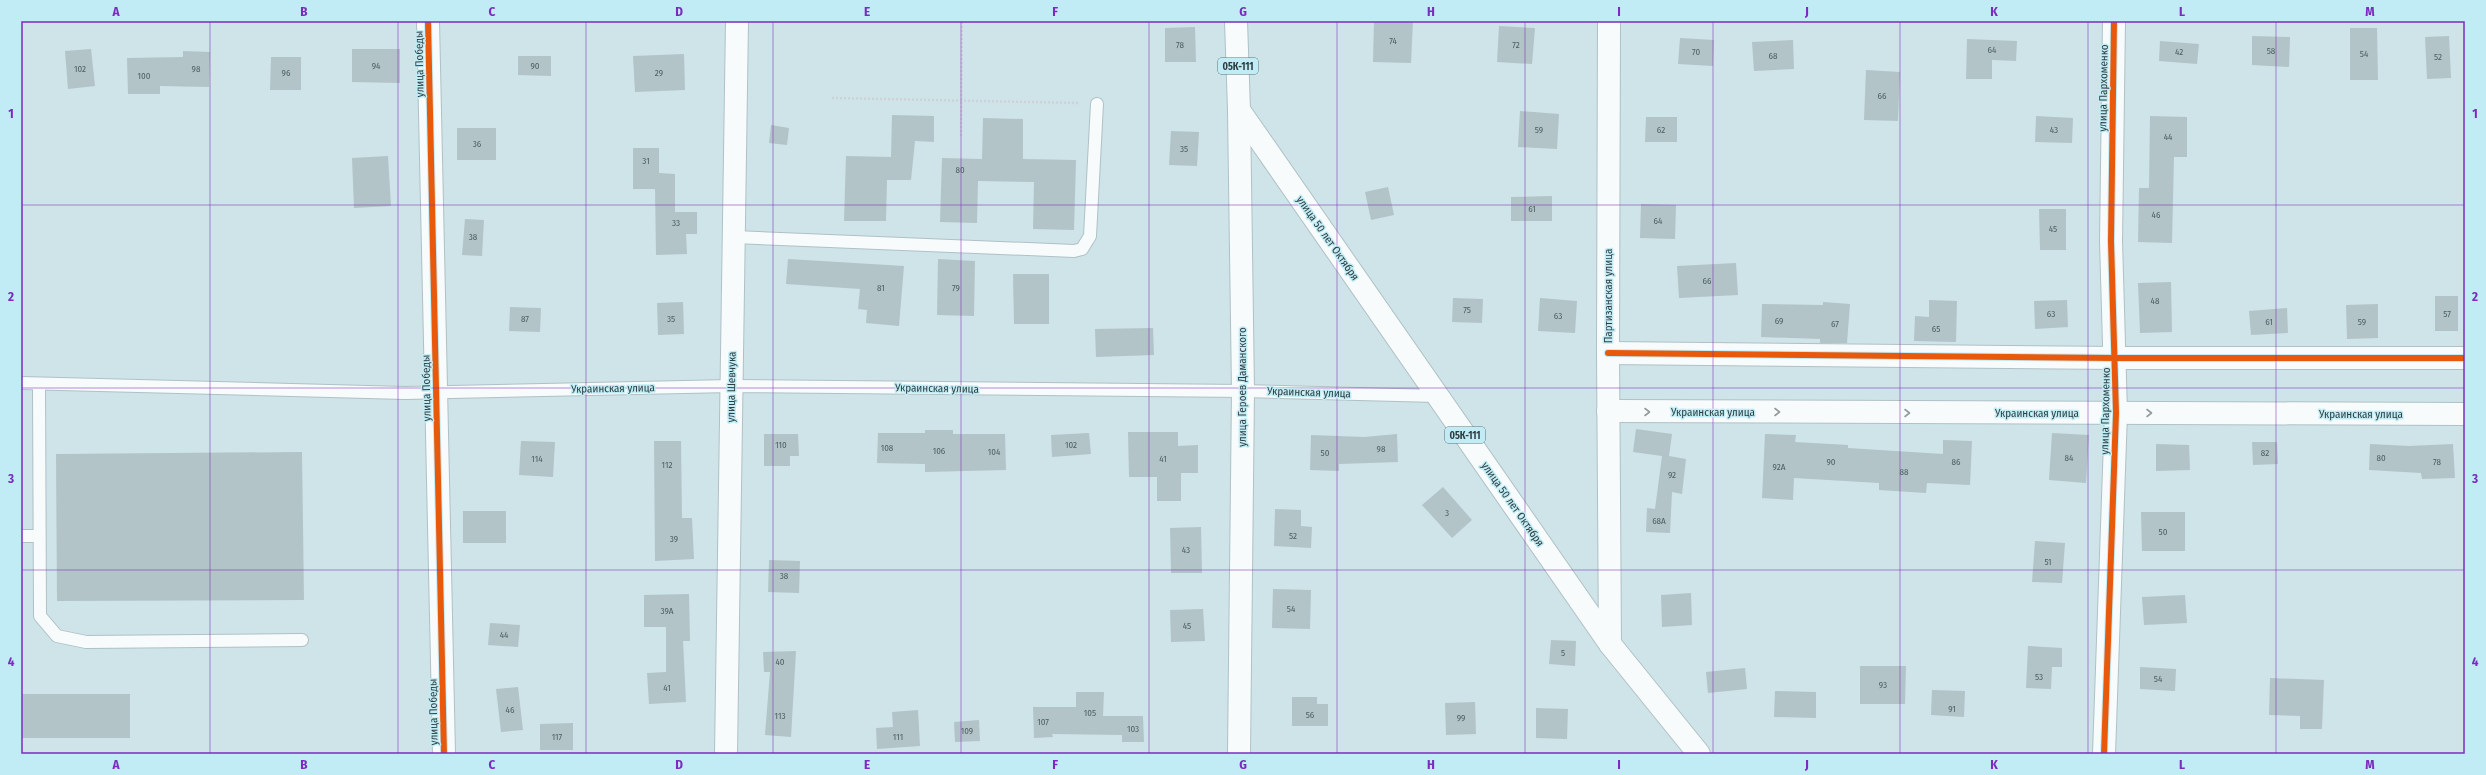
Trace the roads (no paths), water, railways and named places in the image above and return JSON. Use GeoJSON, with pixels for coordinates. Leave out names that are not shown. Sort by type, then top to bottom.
{"type":"FeatureCollection","features":[{"type":"Feature","properties":{"kind":"street","name":"улица Победы"},"geometry":{"type":"LineString","coordinates":[[428,21],[444,754]]}},
{"type":"Feature","properties":{"kind":"street","name":"улица Шевчука"},"geometry":{"type":"LineString","coordinates":[[726,754],[738,21]]}},
{"type":"Feature","properties":{"kind":"street","name":"улица Героев Даманского"},"geometry":{"type":"LineString","coordinates":[[1236,21],[1240,110],[1243,391],[1239,754]]}},
{"type":"Feature","properties":{"kind":"street","name":"Партизанская улица"},"geometry":{"type":"LineString","coordinates":[[1609,21],[1608,412],[1610,644]]}},
{"type":"Feature","properties":{"kind":"street","name":"улица Пархоменко"},"geometry":{"type":"LineString","coordinates":[[2104,754],[2116,413],[2116,358],[2111,241],[2114,21]]}},
{"type":"Feature","properties":{"kind":"street","name":"улица 50 лет Октября"},"geometry":{"type":"LineString","coordinates":[[1240,110],[1610,644],[1699,754]]}},
{"type":"Feature","properties":{"kind":"street"},"geometry":{"type":"LineString","coordinates":[[1608,353],[2116,358],[2465,358]]}},
{"type":"Feature","properties":{"kind":"street","name":"Украинская улица"},"geometry":{"type":"LineString","coordinates":[[1608,412],[2465,414]]}},
{"type":"Feature","properties":{"kind":"lane"},"geometry":{"type":"LineString","coordinates":[[734,237],[1074,251],[1082,249],[1090,236],[1097,104]]}},
{"type":"Feature","properties":{"kind":"lane","name":"Украинская улица"},"geometry":{"type":"LineString","coordinates":[[21,383],[405,393],[731,386],[1243,391],[1437,396]]}},
{"type":"Feature","properties":{"kind":"lane"},"geometry":{"type":"LineString","coordinates":[[38,384],[40,616],[57,636],[86,642],[302,640]]}},
{"type":"Feature","properties":{"kind":"lane"},"geometry":{"type":"LineString","coordinates":[[21,536],[39,536]]}}]}
